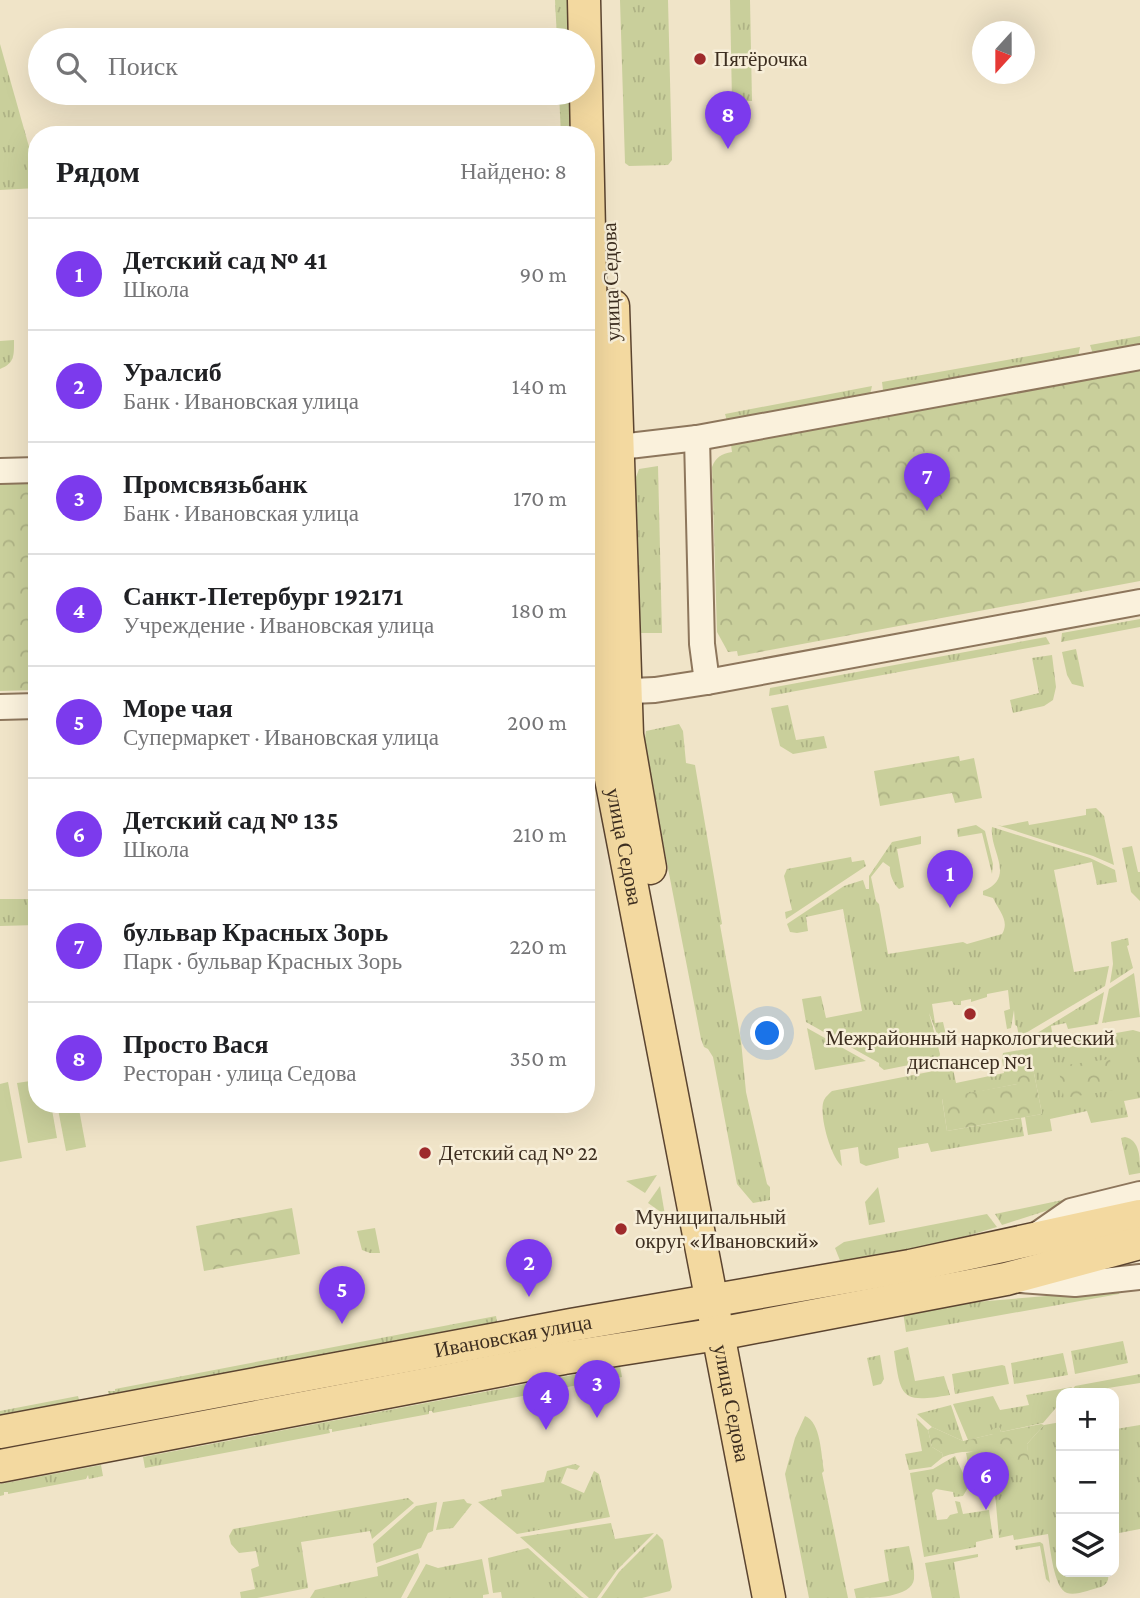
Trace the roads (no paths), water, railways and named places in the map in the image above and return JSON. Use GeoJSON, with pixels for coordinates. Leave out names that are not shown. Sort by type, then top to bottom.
{"type":"FeatureCollection","features":[{"type":"Feature","properties":{"kind":"main road","name":"улица Седова"},"geometry":{"type":"LineString","coordinates":[[584,0],[585,28]]}},
{"type":"Feature","properties":{"kind":"main road","name":"улица Седова"},"geometry":{"type":"LineString","coordinates":[[599,449],[601,0]]}},
{"type":"Feature","properties":{"kind":"main road","name":"улица Седова"},"geometry":{"type":"LineString","coordinates":[[588,105],[588,126]]}},
{"type":"Feature","properties":{"kind":"main road","name":"улица Седова"},"geometry":{"type":"LineString","coordinates":[[595,329],[603,737],[691,1185],[721,1299],[791,1598]]}},
{"type":"Feature","properties":{"kind":"main road","name":"Ивановская улица"},"geometry":{"type":"LineString","coordinates":[[0,1432],[557,1327],[910,1266],[1140,1216]]}},
{"type":"Feature","properties":{"kind":"main road","name":"Ивановская улица"},"geometry":{"type":"LineString","coordinates":[[0,1466],[564,1358],[728,1332],[1006,1279],[1140,1243]]}},
{"type":"Feature","properties":{"kind":"main road","name":"улица Седова"},"geometry":{"type":"LineString","coordinates":[[728,1332],[769,1598]]}},
{"type":"Feature","properties":{"kind":"street"},"geometry":{"type":"LineString","coordinates":[[599,449],[697,438],[1140,357]]}},
{"type":"Feature","properties":{"kind":"street"},"geometry":{"type":"LineString","coordinates":[[697,438],[702,644],[707,682]]}},
{"type":"Feature","properties":{"kind":"street"},"geometry":{"type":"LineString","coordinates":[[0,471],[28,470]]}},
{"type":"Feature","properties":{"kind":"street"},"geometry":{"type":"LineString","coordinates":[[603,692],[655,690],[707,682],[1140,602]]}},
{"type":"Feature","properties":{"kind":"street"},"geometry":{"type":"LineString","coordinates":[[0,707],[28,706]]}},
{"type":"Feature","properties":{"kind":"street","name":"Ивановская улица"},"geometry":{"type":"LineString","coordinates":[[1026,1242],[1070,1211],[1140,1194]]}},
{"type":"Feature","properties":{"kind":"street"},"geometry":{"type":"LineString","coordinates":[[1140,1249],[1137,1253],[1140,1267]]}},
{"type":"Feature","properties":{"kind":"street","name":"Ивановская улица"},"geometry":{"type":"LineString","coordinates":[[1006,1279],[1075,1284],[1140,1277]]}},
{"type":"Feature","properties":{"kind":"place","name":"Пятёрочка"},"geometry":{"type":"Point","coordinates":[700,59]}},
{"type":"Feature","properties":{"kind":"place","name":"Просто Вася"},"geometry":{"type":"Point","coordinates":[728,149]}},
{"type":"Feature","properties":{"kind":"place","name":"бульвар Красных Зорь"},"geometry":{"type":"Point","coordinates":[927,511]}},
{"type":"Feature","properties":{"kind":"place","name":"Детский сад № 41"},"geometry":{"type":"Point","coordinates":[950,908]}},
{"type":"Feature","properties":{"kind":"place","name":"Межрайонный наркологический диспансер №1"},"geometry":{"type":"Point","coordinates":[970,1014]}},
{"type":"Feature","properties":{"kind":"place","name":"Детский сад № 22"},"geometry":{"type":"Point","coordinates":[425,1153]}},
{"type":"Feature","properties":{"kind":"place","name":"Муниципальный округ «Ивановский»"},"geometry":{"type":"Point","coordinates":[621,1229]}},
{"type":"Feature","properties":{"kind":"place","name":"Уралсиб"},"geometry":{"type":"Point","coordinates":[529,1297]}},
{"type":"Feature","properties":{"kind":"place","name":"Море чая"},"geometry":{"type":"Point","coordinates":[342,1324]}},
{"type":"Feature","properties":{"kind":"place","name":"Промсвязьбанк"},"geometry":{"type":"Point","coordinates":[597,1418]}},
{"type":"Feature","properties":{"kind":"place","name":"Санкт-Петербург 192171"},"geometry":{"type":"Point","coordinates":[546,1430]}},
{"type":"Feature","properties":{"kind":"place","name":"Детский сад № 135"},"geometry":{"type":"Point","coordinates":[986,1510]}}]}
